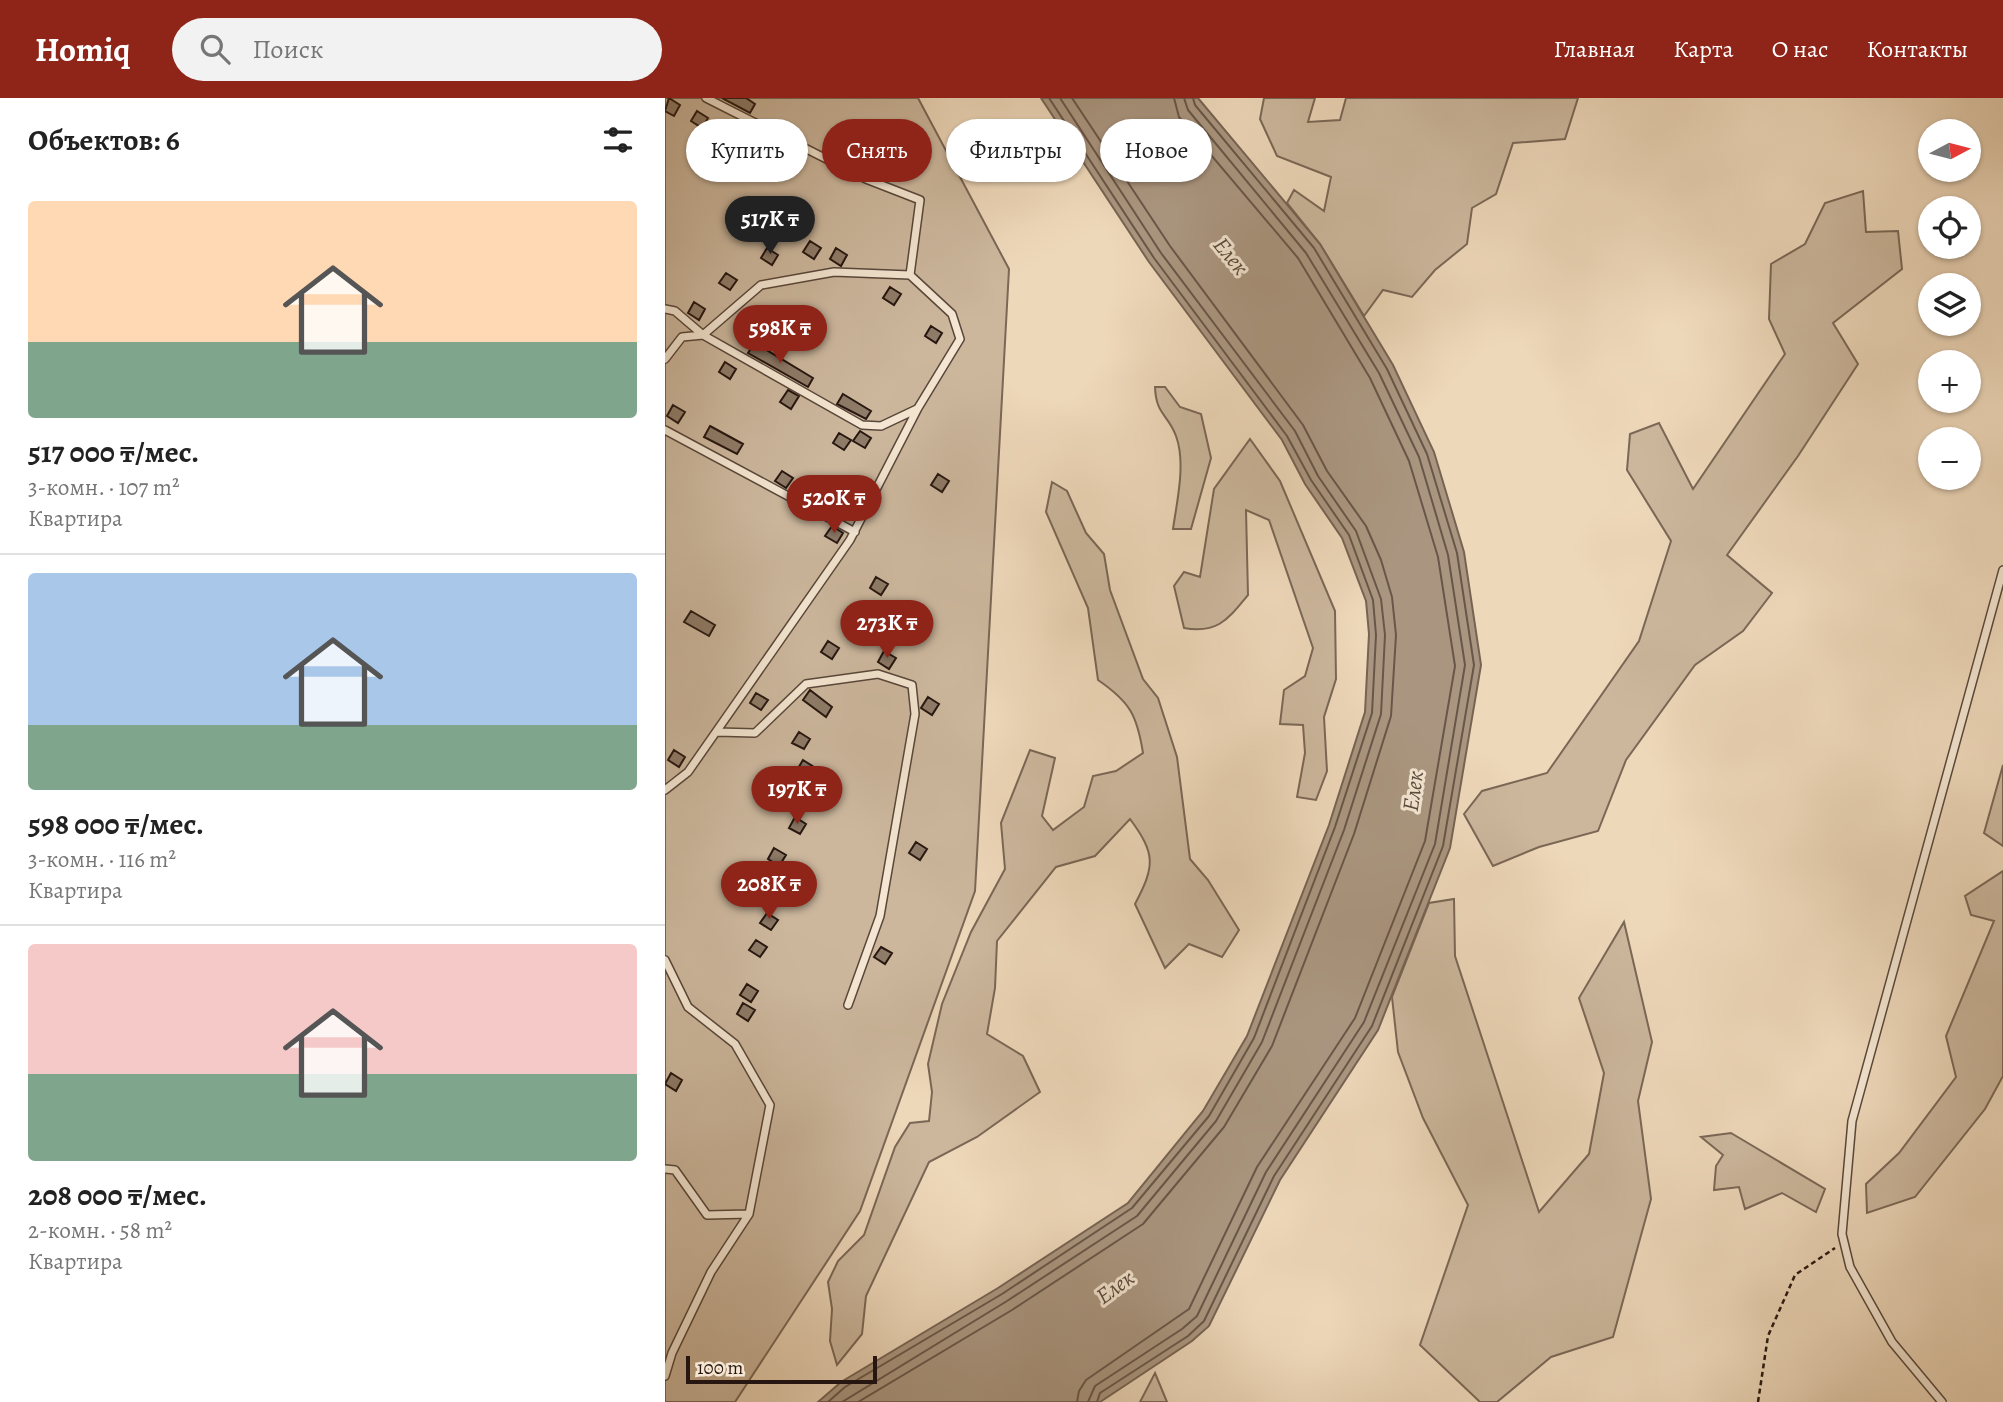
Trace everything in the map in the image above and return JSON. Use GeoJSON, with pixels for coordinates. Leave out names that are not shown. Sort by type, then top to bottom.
{"type":"FeatureCollection","features":[{"type":"Feature","properties":{"kind":"lane"},"geometry":{"type":"LineString","coordinates":[[706,98],[866,179],[920,200],[910,275]]}},
{"type":"Feature","properties":{"kind":"lane"},"geometry":{"type":"LineString","coordinates":[[665,359],[682,337],[703,335],[761,285],[834,272],[910,275],[951,314],[960,339],[918,408],[855,532],[688,772],[665,790]]}},
{"type":"Feature","properties":{"kind":"lane"},"geometry":{"type":"LineString","coordinates":[[665,309],[675,311],[703,335],[862,425],[881,426],[918,408]]}},
{"type":"Feature","properties":{"kind":"lane"},"geometry":{"type":"LineString","coordinates":[[665,430],[855,532]]}},
{"type":"Feature","properties":{"kind":"lane"},"geometry":{"type":"LineString","coordinates":[[1942,1402],[1892,1342],[1850,1267],[1842,1234],[1852,1121],[2003,570]]}},
{"type":"Feature","properties":{"kind":"lane"},"geometry":{"type":"LineString","coordinates":[[717,732],[755,733],[806,684],[878,674],[912,685],[915,714],[880,916],[848,1005]]}},
{"type":"Feature","properties":{"kind":"lane"},"geometry":{"type":"LineString","coordinates":[[665,960],[688,1007],[735,1044],[770,1105],[749,1214],[712,1272],[672,1353],[665,1376]]}},
{"type":"Feature","properties":{"kind":"lane"},"geometry":{"type":"LineString","coordinates":[[665,1169],[675,1170],[707,1215],[749,1214]]}},
{"type":"Feature","properties":{"kind":"path"},"geometry":{"type":"LineString","coordinates":[[1758,1402],[1767,1336],[1794,1275],[1844,1243]]}},
{"type":"Feature","properties":{"kind":"shaded area"},"geometry":{"type":"Polygon","coordinates":[[[665,98],[918,98],[929,119],[822,119],[822,182],[932,182],[932,124],[946,151],[946,182],[963,182],[1009,269],[975,891],[860,1211],[735,1402],[665,1402],[665,98]]]}},
{"type":"Feature","properties":{"kind":"shaded area"},"geometry":{"type":"Polygon","coordinates":[[[1264,98],[1315,98],[1308,122],[1340,120],[1346,98],[1578,98],[1565,139],[1513,143],[1496,194],[1472,208],[1467,244],[1435,270],[1412,297],[1383,290],[1364,316],[1320,244],[1287,203],[1294,190],[1324,211],[1331,177],[1277,156],[1260,119],[1264,98]]]}},
{"type":"Feature","properties":{"kind":"shaded area"},"geometry":{"type":"Polygon","coordinates":[[[1863,191],[1866,232],[1898,231],[1902,269],[1833,323],[1858,364],[1798,456],[1727,555],[1772,593],[1743,631],[1695,665],[1626,760],[1598,831],[1539,847],[1493,866],[1464,814],[1482,791],[1547,773],[1639,641],[1671,541],[1627,470],[1630,434],[1659,423],[1693,489],[1785,354],[1769,319],[1771,264],[1805,244],[1825,203],[1863,191]]]}},
{"type":"Feature","properties":{"kind":"shaded area"},"geometry":{"type":"Polygon","coordinates":[[[1155,387],[1165,387],[1180,407],[1201,414],[1211,458],[1191,529],[1173,529],[1180,482],[1179,447],[1173,429],[1160,409],[1155,387]]]}},
{"type":"Feature","properties":{"kind":"shaded area"},"geometry":{"type":"Polygon","coordinates":[[[1250,439],[1280,481],[1335,611],[1336,679],[1324,717],[1327,771],[1316,800],[1297,797],[1305,753],[1303,725],[1280,724],[1284,690],[1305,676],[1313,648],[1269,520],[1246,510],[1248,595],[1221,623],[1206,629],[1184,628],[1174,586],[1184,572],[1200,577],[1214,489],[1250,439]]]}},
{"type":"Feature","properties":{"kind":"shaded area"},"geometry":{"type":"Polygon","coordinates":[[[1052,482],[1067,491],[1086,533],[1104,554],[1110,590],[1143,679],[1158,698],[1177,757],[1190,859],[1208,880],[1239,930],[1222,957],[1189,944],[1165,968],[1135,904],[1146,880],[1150,860],[1145,842],[1130,819],[1095,856],[1056,867],[997,941],[995,988],[987,1034],[1023,1056],[1040,1092],[977,1137],[929,1162],[866,1296],[862,1334],[837,1365],[830,1341],[832,1309],[828,1282],[838,1261],[864,1235],[895,1147],[910,1123],[929,1121],[932,1092],[928,1064],[942,1004],[971,932],[1005,869],[1001,823],[1030,750],[1055,758],[1042,816],[1053,830],[1084,807],[1093,776],[1116,771],[1143,753],[1135,719],[1130,710],[1118,695],[1098,680],[1088,608],[1046,512],[1052,482]]]}},
{"type":"Feature","properties":{"kind":"shaded area"},"geometry":{"type":"Polygon","coordinates":[[[2003,765],[2003,846],[1984,833],[2003,765]]]}},
{"type":"Feature","properties":{"kind":"shaded area"},"geometry":{"type":"Polygon","coordinates":[[[2003,871],[2003,1076],[1985,1109],[1915,1197],[1867,1213],[1866,1184],[1899,1153],[1956,1077],[1946,1036],[1994,921],[1971,915],[1965,896],[2003,871]]]}},
{"type":"Feature","properties":{"kind":"shaded area"},"geometry":{"type":"Polygon","coordinates":[[[1454,899],[1455,956],[1539,1212],[1589,1154],[1604,1073],[1579,998],[1624,922],[1652,1042],[1638,1101],[1651,1199],[1613,1337],[1551,1357],[1497,1402],[1480,1402],[1420,1345],[1468,1205],[1423,1118],[1398,1052],[1392,997],[1429,903],[1454,899]]]}},
{"type":"Feature","properties":{"kind":"shaded area"},"geometry":{"type":"Polygon","coordinates":[[[1731,1133],[1825,1189],[1816,1212],[1782,1193],[1745,1209],[1739,1187],[1714,1190],[1716,1166],[1723,1155],[1701,1137],[1731,1133]]]}},
{"type":"Feature","properties":{"kind":"shaded area"},"geometry":{"type":"Polygon","coordinates":[[[1155,1373],[1167,1402],[1140,1402],[1155,1373]]]}},
{"type":"Feature","properties":{"kind":"water","name":"Елек"},"geometry":{"type":"Polygon","coordinates":[[[1041,98],[1198,98],[1320,244],[1393,365],[1434,452],[1464,552],[1481,665],[1450,848],[1378,1030],[1280,1180],[1209,1326],[1192,1341],[1100,1402],[818,1402],[841,1382],[998,1288],[1128,1203],[1203,1111],[1247,1036],[1329,825],[1365,712],[1369,634],[1366,601],[1342,538],[1305,484],[1282,440],[1149,262],[1086,166],[1086,119],[1055,119],[1041,98]]]}},
{"type":"Feature","properties":{"kind":"building"},"geometry":{"type":"Polygon","coordinates":[[[669,98],[680,105],[674,116],[665,111],[669,98]]]}},
{"type":"Feature","properties":{"kind":"building"},"geometry":{"type":"Polygon","coordinates":[[[722,98],[746,98],[755,104],[750,113],[722,98]]]}},
{"type":"Feature","properties":{"kind":"building"},"geometry":{"type":"Polygon","coordinates":[[[697,111],[708,118],[707,119],[692,119],[697,111]]]}},
{"type":"Feature","properties":{"kind":"building"},"geometry":{"type":"Polygon","coordinates":[[[810,241],[821,248],[814,259],[803,252],[810,241]]]}},
{"type":"Feature","properties":{"kind":"building"},"geometry":{"type":"Polygon","coordinates":[[[767,248],[778,255],[772,265],[761,258],[767,248]]]}},
{"type":"Feature","properties":{"kind":"building"},"geometry":{"type":"Polygon","coordinates":[[[836,248],[847,255],[841,266],[830,259],[836,248]]]}},
{"type":"Feature","properties":{"kind":"building"},"geometry":{"type":"Polygon","coordinates":[[[726,273],[737,280],[730,290],[719,283],[726,273]]]}},
{"type":"Feature","properties":{"kind":"building"},"geometry":{"type":"Polygon","coordinates":[[[890,287],[901,294],[894,305],[883,298],[890,287]]]}},
{"type":"Feature","properties":{"kind":"building"},"geometry":{"type":"Polygon","coordinates":[[[694,302],[705,309],[699,320],[688,313],[694,302]]]}},
{"type":"Feature","properties":{"kind":"building"},"geometry":{"type":"Polygon","coordinates":[[[931,326],[942,333],[936,343],[925,336],[931,326]]]}},
{"type":"Feature","properties":{"kind":"building"},"geometry":{"type":"Polygon","coordinates":[[[755,343],[813,378],[808,387],[748,353],[755,343]]]}},
{"type":"Feature","properties":{"kind":"building"},"geometry":{"type":"Polygon","coordinates":[[[725,362],[736,369],[730,379],[719,372],[725,362]]]}},
{"type":"Feature","properties":{"kind":"building"},"geometry":{"type":"Polygon","coordinates":[[[788,390],[799,396],[791,409],[780,402],[788,390]]]}},
{"type":"Feature","properties":{"kind":"building"},"geometry":{"type":"Polygon","coordinates":[[[843,394],[871,411],[866,419],[837,404],[843,394]]]}},
{"type":"Feature","properties":{"kind":"building"},"geometry":{"type":"Polygon","coordinates":[[[673,405],[685,412],[678,423],[667,416],[673,405]]]}},
{"type":"Feature","properties":{"kind":"building"},"geometry":{"type":"Polygon","coordinates":[[[710,426],[743,444],[737,454],[704,437],[710,426]]]}},
{"type":"Feature","properties":{"kind":"building"},"geometry":{"type":"Polygon","coordinates":[[[860,431],[871,438],[865,448],[853,441],[860,431]]]}},
{"type":"Feature","properties":{"kind":"building"},"geometry":{"type":"Polygon","coordinates":[[[839,433],[851,440],[844,450],[833,443],[839,433]]]}},
{"type":"Feature","properties":{"kind":"building"},"geometry":{"type":"Polygon","coordinates":[[[782,471],[793,478],[786,488],[775,481],[782,471]]]}},
{"type":"Feature","properties":{"kind":"building"},"geometry":{"type":"Polygon","coordinates":[[[938,474],[949,481],[942,492],[931,485],[938,474]]]}},
{"type":"Feature","properties":{"kind":"building"},"geometry":{"type":"Polygon","coordinates":[[[832,526],[843,533],[837,543],[825,536],[832,526]]]}},
{"type":"Feature","properties":{"kind":"building"},"geometry":{"type":"Polygon","coordinates":[[[876,577],[888,584],[881,595],[870,588],[876,577]]]}},
{"type":"Feature","properties":{"kind":"building"},"geometry":{"type":"Polygon","coordinates":[[[691,611],[715,625],[709,636],[684,622],[691,611]]]}},
{"type":"Feature","properties":{"kind":"building"},"geometry":{"type":"Polygon","coordinates":[[[828,641],[839,648],[832,659],[821,652],[828,641]]]}},
{"type":"Feature","properties":{"kind":"building"},"geometry":{"type":"Polygon","coordinates":[[[884,651],[896,658],[889,669],[878,662],[884,651]]]}},
{"type":"Feature","properties":{"kind":"building"},"geometry":{"type":"Polygon","coordinates":[[[810,690],[832,707],[826,717],[803,700],[810,690]]]}},
{"type":"Feature","properties":{"kind":"building"},"geometry":{"type":"Polygon","coordinates":[[[756,693],[768,700],[761,710],[750,703],[756,693]]]}},
{"type":"Feature","properties":{"kind":"building"},"geometry":{"type":"Polygon","coordinates":[[[928,697],[939,704],[932,715],[921,708],[928,697]]]}},
{"type":"Feature","properties":{"kind":"building"},"geometry":{"type":"Polygon","coordinates":[[[799,732],[810,739],[804,749],[792,743],[799,732]]]}},
{"type":"Feature","properties":{"kind":"building"},"geometry":{"type":"Polygon","coordinates":[[[674,750],[685,757],[679,767],[668,760],[674,750]]]}},
{"type":"Feature","properties":{"kind":"building"},"geometry":{"type":"Polygon","coordinates":[[[803,760],[814,767],[808,777],[797,770],[803,760]]]}},
{"type":"Feature","properties":{"kind":"building"},"geometry":{"type":"Polygon","coordinates":[[[795,817],[806,824],[800,834],[789,828],[795,817]]]}},
{"type":"Feature","properties":{"kind":"building"},"geometry":{"type":"Polygon","coordinates":[[[916,842],[927,849],[920,860],[909,853],[916,842]]]}},
{"type":"Feature","properties":{"kind":"building"},"geometry":{"type":"Polygon","coordinates":[[[774,848],[786,855],[779,866],[768,859],[774,848]]]}},
{"type":"Feature","properties":{"kind":"building"},"geometry":{"type":"Polygon","coordinates":[[[767,913],[778,920],[771,930],[760,923],[767,913]]]}},
{"type":"Feature","properties":{"kind":"building"},"geometry":{"type":"Polygon","coordinates":[[[756,940],[767,947],[760,957],[749,950],[756,940]]]}},
{"type":"Feature","properties":{"kind":"building"},"geometry":{"type":"Polygon","coordinates":[[[881,947],[892,953],[885,964],[874,957],[881,947]]]}},
{"type":"Feature","properties":{"kind":"building"},"geometry":{"type":"Polygon","coordinates":[[[747,984],[758,991],[751,1002],[740,995],[747,984]]]}},
{"type":"Feature","properties":{"kind":"building"},"geometry":{"type":"Polygon","coordinates":[[[743,1003],[755,1010],[748,1021],[737,1014],[743,1003]]]}},
{"type":"Feature","properties":{"kind":"building"},"geometry":{"type":"Polygon","coordinates":[[[671,1073],[682,1080],[676,1091],[665,1084],[671,1073]]]}}]}
